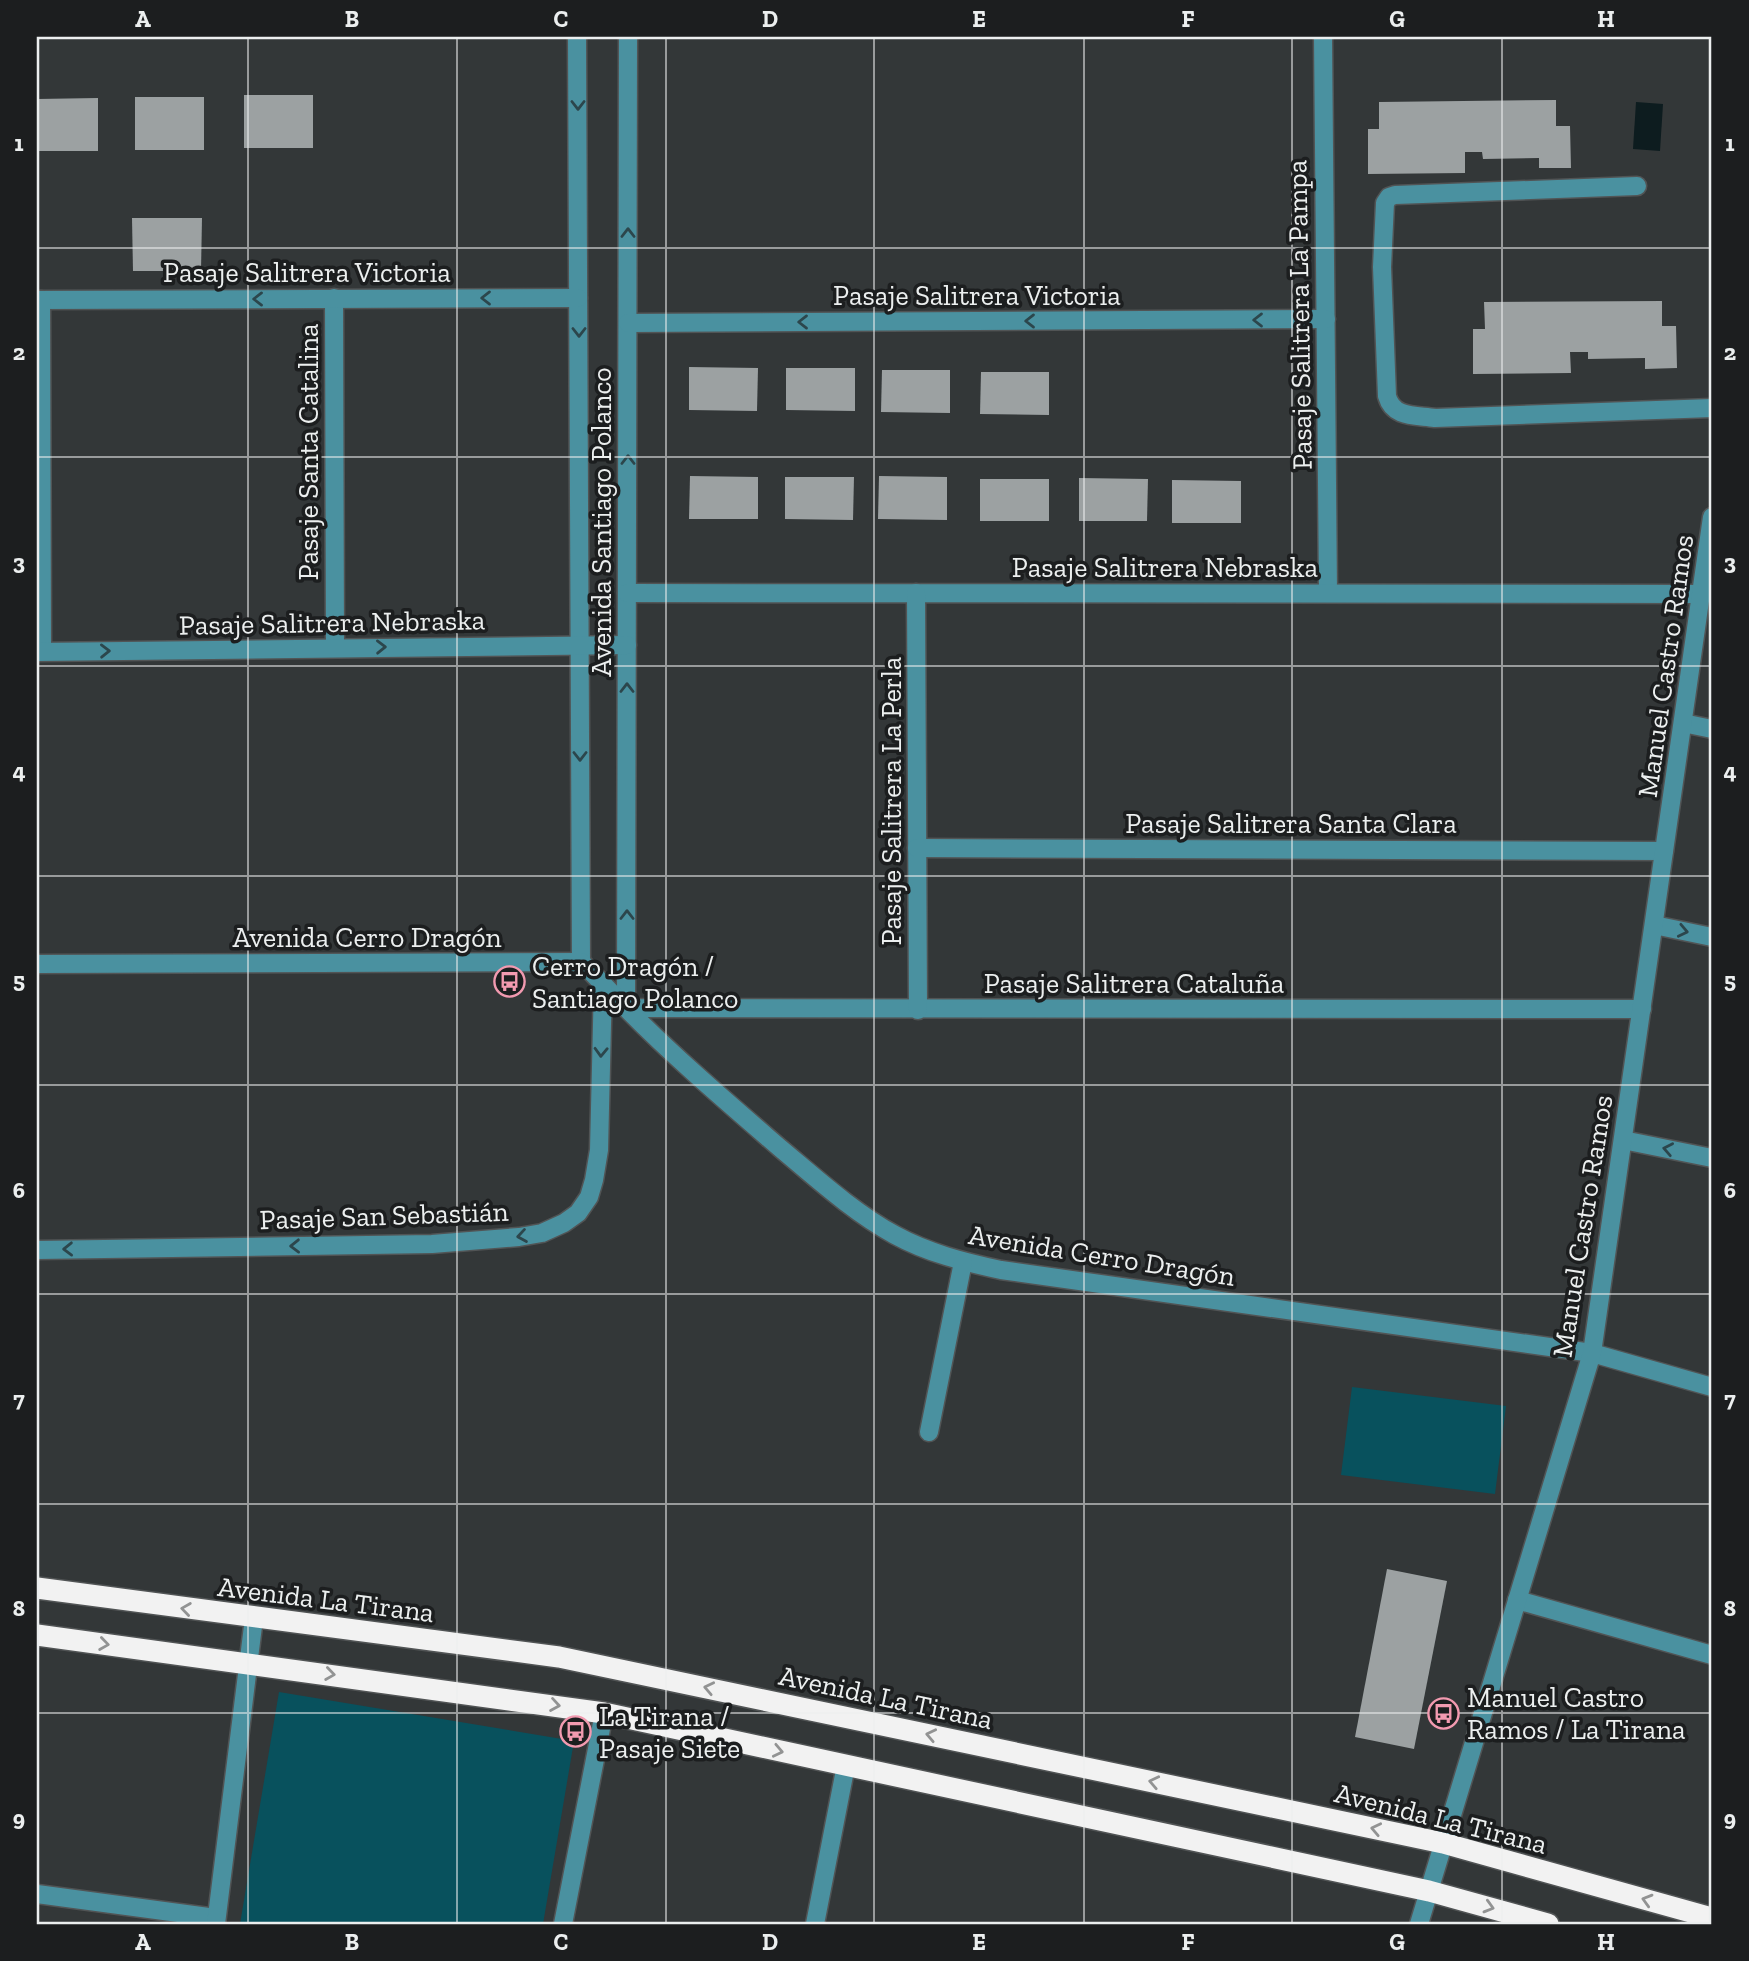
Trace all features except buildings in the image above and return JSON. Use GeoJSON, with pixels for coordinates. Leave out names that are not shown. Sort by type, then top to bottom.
{"type":"FeatureCollection","features":[{"type":"Feature","properties":{"kind":"highway","name":"Avenida La Tirana"},"geometry":{"type":"LineString","coordinates":[[37,1588],[559,1657],[1443,1843],[1712,1919]]}},
{"type":"Feature","properties":{"kind":"highway"},"geometry":{"type":"LineString","coordinates":[[37,1635],[604,1713],[1429,1891],[1548,1924]]}},
{"type":"Feature","properties":{"kind":"street","name":"Avenida Santiago Polanco"},"geometry":{"type":"LineString","coordinates":[[577,37],[581,962]]}},
{"type":"Feature","properties":{"kind":"street","name":"Avenida Santiago Polanco"},"geometry":{"type":"LineString","coordinates":[[626,1008],[628,37]]}},
{"type":"Feature","properties":{"kind":"street","name":"Pasaje Salitrera La Pampa"},"geometry":{"type":"LineString","coordinates":[[1323,37],[1328,593]]}},
{"type":"Feature","properties":{"kind":"street"},"geometry":{"type":"LineString","coordinates":[[1637,186],[1389,197],[1385,203],[1382,267],[1387,396],[1390,406],[1397,412],[1435,418],[1712,408]]}},
{"type":"Feature","properties":{"kind":"street","name":"Pasaje Santa Catalina"},"geometry":{"type":"LineString","coordinates":[[334,298],[335,648]]}},
{"type":"Feature","properties":{"kind":"street","name":"Pasaje Salitrera Victoria"},"geometry":{"type":"LineString","coordinates":[[39,300],[578,298]]}},
{"type":"Feature","properties":{"kind":"street"},"geometry":{"type":"LineString","coordinates":[[39,300],[39,652]]}},
{"type":"Feature","properties":{"kind":"street","name":"Pasaje Salitrera Victoria"},"geometry":{"type":"LineString","coordinates":[[628,323],[1326,319]]}},
{"type":"Feature","properties":{"kind":"street","name":"Manuel Castro Ramos"},"geometry":{"type":"LineString","coordinates":[[1419,1924],[1592,1353],[1712,517]]}},
{"type":"Feature","properties":{"kind":"street","name":"Pasaje Salitrera Nebraska"},"geometry":{"type":"LineString","coordinates":[[627,593],[1702,593]]}},
{"type":"Feature","properties":{"kind":"street","name":"Pasaje Salitrera La Perla"},"geometry":{"type":"LineString","coordinates":[[916,593],[918,1010]]}},
{"type":"Feature","properties":{"kind":"street","name":"Pasaje Salitrera Nebraska"},"geometry":{"type":"LineString","coordinates":[[39,652],[627,645]]}},
{"type":"Feature","properties":{"kind":"street"},"geometry":{"type":"LineString","coordinates":[[1683,723],[1712,729]]}},
{"type":"Feature","properties":{"kind":"street","name":"Pasaje Salitrera Santa Clara"},"geometry":{"type":"LineString","coordinates":[[917,848],[1664,851]]}},
{"type":"Feature","properties":{"kind":"street"},"geometry":{"type":"LineString","coordinates":[[1654,925],[1712,937]]}},
{"type":"Feature","properties":{"kind":"street","name":"Avenida Cerro Dragón"},"geometry":{"type":"LineString","coordinates":[[37,964],[581,962],[626,1008],[742,1115],[818,1180],[895,1235],[926,1250],[963,1262],[1001,1269],[1592,1353],[1712,1388]]}},
{"type":"Feature","properties":{"kind":"street","name":"Pasaje San Sebastián"},"geometry":{"type":"LineString","coordinates":[[37,1250],[432,1244],[519,1237],[542,1233],[564,1223],[578,1213],[589,1197],[599,1150],[603,983]]}},
{"type":"Feature","properties":{"kind":"street","name":"Pasaje Salitrera Cataluña"},"geometry":{"type":"LineString","coordinates":[[626,1008],[1642,1009]]}},
{"type":"Feature","properties":{"kind":"street"},"geometry":{"type":"LineString","coordinates":[[1623,1140],[1712,1157]]}},
{"type":"Feature","properties":{"kind":"street"},"geometry":{"type":"LineString","coordinates":[[929,1432],[963,1262]]}},
{"type":"Feature","properties":{"kind":"street"},"geometry":{"type":"LineString","coordinates":[[1517,1600],[1712,1655]]}},
{"type":"Feature","properties":{"kind":"street"},"geometry":{"type":"LineString","coordinates":[[37,1894],[216,1921],[254,1618]]}},
{"type":"Feature","properties":{"kind":"street"},"geometry":{"type":"LineString","coordinates":[[563,1924],[604,1713]]}},
{"type":"Feature","properties":{"kind":"street"},"geometry":{"type":"LineString","coordinates":[[815,1924],[846,1765]]}},
{"type":"Feature","properties":{"kind":"shaded area"},"geometry":{"type":"Polygon","coordinates":[[[1636,102],[1663,104],[1660,151],[1633,149],[1636,102]]]}},
{"type":"Feature","properties":{"kind":"shaded area"},"geometry":{"type":"Polygon","coordinates":[[[1352,1387],[1506,1406],[1495,1494],[1341,1475],[1352,1387]]]}},
{"type":"Feature","properties":{"kind":"shaded area"},"geometry":{"type":"Polygon","coordinates":[[[279,1692],[574,1741],[543,1924],[240,1924],[279,1692]]]}},
{"type":"Feature","properties":{"kind":"place","name":"Cerro Dragón / Santiago Polanco"},"geometry":{"type":"Point","coordinates":[509,982]}},
{"type":"Feature","properties":{"kind":"place","name":"Manuel Castro Ramos / La Tirana"},"geometry":{"type":"Point","coordinates":[1444,1713]}},
{"type":"Feature","properties":{"kind":"place","name":"La Tirana / Pasaje Siete"},"geometry":{"type":"Point","coordinates":[576,1732]}}]}
